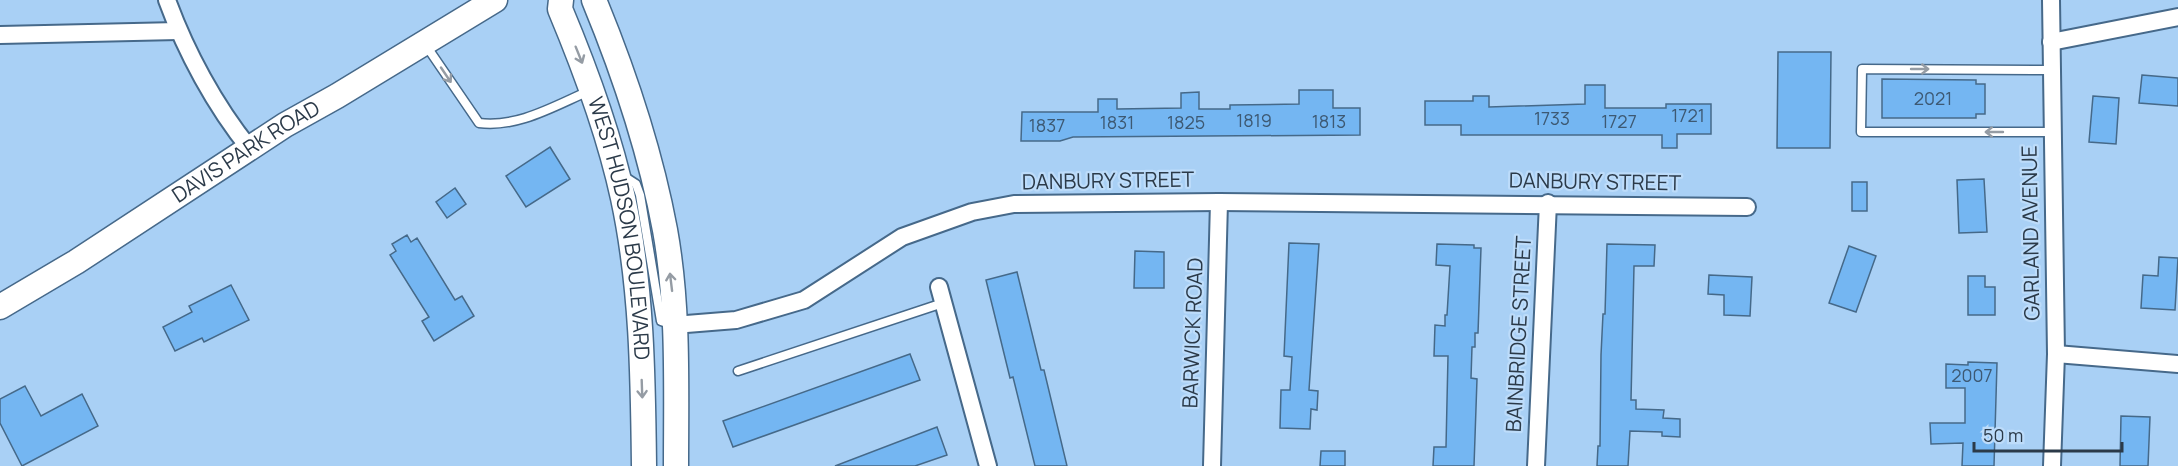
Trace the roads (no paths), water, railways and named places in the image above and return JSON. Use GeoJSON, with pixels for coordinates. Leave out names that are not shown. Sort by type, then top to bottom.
{"type":"FeatureCollection","features":[{"type":"Feature","properties":{"kind":"main road","name":"DAVIS PARK ROAD"},"geometry":{"type":"LineString","coordinates":[[0,307],[250,149],[285,124],[495,0]]}},
{"type":"Feature","properties":{"kind":"main road","name":"WEST HUDSON BOULEVARD"},"geometry":{"type":"LineString","coordinates":[[561,0],[560,9],[592,90],[624,201],[640,322],[644,466]]}},
{"type":"Feature","properties":{"kind":"main road","name":"WEST HUDSON BOULEVARD"},"geometry":{"type":"LineString","coordinates":[[594,0],[622,67],[651,168],[665,232],[674,325],[676,466]]}},
{"type":"Feature","properties":{"kind":"street"},"geometry":{"type":"LineString","coordinates":[[167,0],[178,31],[229,123],[250,149]]}},
{"type":"Feature","properties":{"kind":"street","name":"GARLAND AVENUE"},"geometry":{"type":"LineString","coordinates":[[2051,0],[2056,354],[2052,466]]}},
{"type":"Feature","properties":{"kind":"street"},"geometry":{"type":"LineString","coordinates":[[2051,42],[2178,17]]}},
{"type":"Feature","properties":{"kind":"street"},"geometry":{"type":"LineString","coordinates":[[0,35],[178,31]]}},
{"type":"Feature","properties":{"kind":"street","name":"BARWICK ROAD"},"geometry":{"type":"LineString","coordinates":[[1212,466],[1219,202]]}},
{"type":"Feature","properties":{"kind":"street","name":"DANBURY STREET"},"geometry":{"type":"LineString","coordinates":[[674,325],[736,320],[804,300],[902,237],[972,212],[1025,204],[1548,203],[1746,207]]}},
{"type":"Feature","properties":{"kind":"street","name":"BAINBRIDGE STREET"},"geometry":{"type":"LineString","coordinates":[[1536,466],[1548,203]]}},
{"type":"Feature","properties":{"kind":"street"},"geometry":{"type":"LineString","coordinates":[[941,295],[979,426],[988,466]]}},
{"type":"Feature","properties":{"kind":"street"},"geometry":{"type":"LineString","coordinates":[[2056,354],[2178,364]]}},
{"type":"Feature","properties":{"kind":"lane"},"geometry":{"type":"LineString","coordinates":[[424,43],[479,123],[496,125],[516,121],[592,90]]}},
{"type":"Feature","properties":{"kind":"lane"},"geometry":{"type":"LineString","coordinates":[[2051,70],[1862,69],[1861,132],[2052,132]]}},
{"type":"Feature","properties":{"kind":"lane"},"geometry":{"type":"LineString","coordinates":[[617,171],[636,184],[640,195],[658,312],[661,321],[674,325]]}},
{"type":"Feature","properties":{"kind":"lane"},"geometry":{"type":"LineString","coordinates":[[738,371],[941,295]]}}]}
